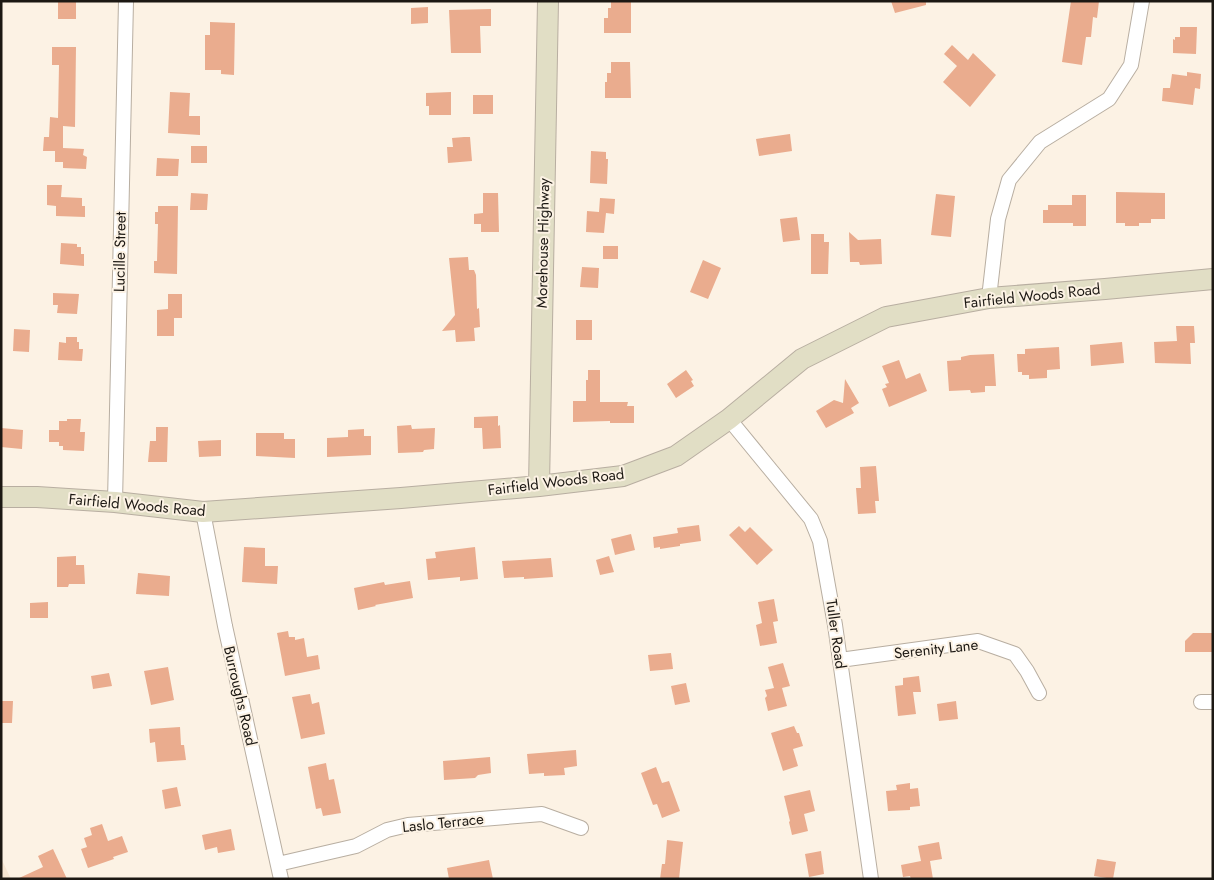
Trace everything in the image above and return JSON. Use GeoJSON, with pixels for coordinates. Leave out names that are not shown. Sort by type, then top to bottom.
{"type":"FeatureCollection","features":[{"type":"Feature","properties":{"kind":"main road","name":"Morehouse Highway"},"geometry":{"type":"LineString","coordinates":[[539,486],[548,1]]}},
{"type":"Feature","properties":{"kind":"main road","name":"Fairfield Woods Road"},"geometry":{"type":"LineString","coordinates":[[1,497],[37,497],[115,502],[203,512],[400,498],[539,486],[623,476],[676,456],[729,418],[802,359],[886,317],[989,298],[1213,279]]}},
{"type":"Feature","properties":{"kind":"street","name":"Lucille Street"},"geometry":{"type":"LineString","coordinates":[[115,502],[126,1]]}},
{"type":"Feature","properties":{"kind":"street"},"geometry":{"type":"LineString","coordinates":[[989,298],[998,218],[1009,180],[1040,142],[1109,99],[1131,65],[1142,1]]}},
{"type":"Feature","properties":{"kind":"street","name":"Tuller Road"},"geometry":{"type":"LineString","coordinates":[[729,418],[811,519],[820,540],[840,660],[871,879]]}},
{"type":"Feature","properties":{"kind":"street","name":"Burroughs Road"},"geometry":{"type":"LineString","coordinates":[[203,512],[225,626],[281,879]]}},
{"type":"Feature","properties":{"kind":"street","name":"Serenity Lane"},"geometry":{"type":"LineString","coordinates":[[840,660],[978,641],[1015,654],[1039,693]]}},
{"type":"Feature","properties":{"kind":"street","name":"Laslo Terrace"},"geometry":{"type":"LineString","coordinates":[[278,864],[356,846],[387,830],[408,825],[542,814],[581,828]]}},
{"type":"Feature","properties":{"kind":"shaded area"},"geometry":{"type":"Polygon","coordinates":[[[1,858],[11,879],[1,879],[1,858]]]}},
{"type":"Feature","properties":{"kind":"building"},"geometry":{"type":"Polygon","coordinates":[[[58,1],[76,1],[76,19],[58,19],[58,1]]]}},
{"type":"Feature","properties":{"kind":"building"},"geometry":{"type":"Polygon","coordinates":[[[611,1],[631,1],[631,33],[604,33],[604,18],[608,18],[608,8],[611,8],[611,1]]]}},
{"type":"Feature","properties":{"kind":"building"},"geometry":{"type":"Polygon","coordinates":[[[891,1],[926,1],[926,5],[895,13],[891,1]]]}},
{"type":"Feature","properties":{"kind":"building"},"geometry":{"type":"Polygon","coordinates":[[[1071,1],[1099,1],[1097,18],[1093,17],[1091,37],[1086,37],[1082,65],[1062,62],[1071,1]]]}},
{"type":"Feature","properties":{"kind":"building"},"geometry":{"type":"Polygon","coordinates":[[[428,7],[428,23],[411,24],[411,8],[428,7]]]}},
{"type":"Feature","properties":{"kind":"building"},"geometry":{"type":"Polygon","coordinates":[[[491,9],[491,26],[480,26],[481,53],[451,53],[449,10],[491,9]]]}},
{"type":"Feature","properties":{"kind":"building"},"geometry":{"type":"Polygon","coordinates":[[[210,22],[235,23],[234,75],[221,74],[221,70],[205,70],[205,35],[210,35],[210,22]]]}},
{"type":"Feature","properties":{"kind":"building"},"geometry":{"type":"Polygon","coordinates":[[[1180,27],[1197,27],[1196,54],[1173,53],[1173,39],[1175,40],[1175,37],[1180,37],[1180,27]]]}},
{"type":"Feature","properties":{"kind":"building"},"geometry":{"type":"Polygon","coordinates":[[[952,45],[968,60],[973,53],[996,75],[970,107],[943,82],[957,66],[944,54],[952,45]]]}},
{"type":"Feature","properties":{"kind":"building"},"geometry":{"type":"Polygon","coordinates":[[[52,47],[76,47],[75,127],[63,126],[63,148],[84,149],[83,155],[87,157],[86,169],[63,168],[63,162],[55,162],[55,151],[43,151],[44,137],[49,137],[50,117],[58,118],[59,65],[52,65],[52,47]]]}},
{"type":"Feature","properties":{"kind":"building"},"geometry":{"type":"Polygon","coordinates":[[[611,62],[630,62],[631,98],[605,98],[605,82],[607,82],[607,73],[611,73],[611,62]]]}},
{"type":"Feature","properties":{"kind":"building"},"geometry":{"type":"Polygon","coordinates":[[[1187,72],[1201,74],[1200,89],[1195,88],[1193,105],[1162,101],[1163,88],[1170,88],[1172,74],[1187,76],[1187,72]]]}},
{"type":"Feature","properties":{"kind":"building"},"geometry":{"type":"Polygon","coordinates":[[[170,92],[190,93],[189,116],[200,116],[200,135],[168,133],[170,92]]]}},
{"type":"Feature","properties":{"kind":"building"},"geometry":{"type":"Polygon","coordinates":[[[451,92],[451,115],[429,115],[429,106],[426,106],[426,93],[451,92]]]}},
{"type":"Feature","properties":{"kind":"building"},"geometry":{"type":"Polygon","coordinates":[[[473,95],[493,95],[493,114],[473,114],[473,95]]]}},
{"type":"Feature","properties":{"kind":"building"},"geometry":{"type":"Polygon","coordinates":[[[790,134],[792,151],[759,156],[756,139],[790,134]]]}},
{"type":"Feature","properties":{"kind":"building"},"geometry":{"type":"Polygon","coordinates":[[[470,137],[472,161],[448,163],[447,147],[453,147],[452,138],[470,137]]]}},
{"type":"Feature","properties":{"kind":"building"},"geometry":{"type":"Polygon","coordinates":[[[191,146],[207,146],[207,163],[191,163],[191,146]]]}},
{"type":"Feature","properties":{"kind":"building"},"geometry":{"type":"Polygon","coordinates":[[[591,151],[606,152],[606,159],[608,159],[607,184],[590,183],[591,151]]]}},
{"type":"Feature","properties":{"kind":"building"},"geometry":{"type":"Polygon","coordinates":[[[157,158],[179,159],[178,176],[156,176],[157,158]]]}},
{"type":"Feature","properties":{"kind":"building"},"geometry":{"type":"Polygon","coordinates":[[[47,185],[62,185],[61,197],[82,198],[82,206],[85,206],[85,217],[56,216],[56,206],[47,205],[47,185]]]}},
{"type":"Feature","properties":{"kind":"building"},"geometry":{"type":"Polygon","coordinates":[[[1116,192],[1165,193],[1165,219],[1151,219],[1151,223],[1139,223],[1139,226],[1125,226],[1125,223],[1116,223],[1116,192]]]}},
{"type":"Feature","properties":{"kind":"building"},"geometry":{"type":"Polygon","coordinates":[[[191,193],[208,194],[207,210],[190,210],[191,193]]]}},
{"type":"Feature","properties":{"kind":"building"},"geometry":{"type":"Polygon","coordinates":[[[483,193],[498,193],[499,232],[481,232],[481,224],[474,224],[474,214],[483,213],[483,193]]]}},
{"type":"Feature","properties":{"kind":"building"},"geometry":{"type":"Polygon","coordinates":[[[936,194],[955,196],[951,237],[931,235],[936,194]]]}},
{"type":"Feature","properties":{"kind":"building"},"geometry":{"type":"Polygon","coordinates":[[[1072,195],[1086,195],[1086,226],[1073,226],[1073,223],[1043,223],[1043,210],[1048,210],[1048,205],[1072,205],[1072,195]]]}},
{"type":"Feature","properties":{"kind":"building"},"geometry":{"type":"Polygon","coordinates":[[[600,198],[615,199],[614,214],[606,213],[604,233],[586,232],[587,211],[599,212],[600,198]]]}},
{"type":"Feature","properties":{"kind":"building"},"geometry":{"type":"Polygon","coordinates":[[[158,206],[178,206],[177,274],[154,273],[154,261],[157,261],[158,224],[155,224],[155,212],[158,212],[158,206]]]}},
{"type":"Feature","properties":{"kind":"building"},"geometry":{"type":"Polygon","coordinates":[[[797,217],[800,240],[783,242],[780,219],[797,217]]]}},
{"type":"Feature","properties":{"kind":"building"},"geometry":{"type":"Polygon","coordinates":[[[849,232],[858,240],[881,239],[882,264],[860,265],[859,262],[850,262],[849,232]]]}},
{"type":"Feature","properties":{"kind":"building"},"geometry":{"type":"Polygon","coordinates":[[[811,234],[824,234],[824,242],[829,242],[828,274],[811,274],[811,234]]]}},
{"type":"Feature","properties":{"kind":"building"},"geometry":{"type":"Polygon","coordinates":[[[61,243],[77,244],[77,247],[81,247],[81,254],[84,254],[84,266],[60,264],[61,243]]]}},
{"type":"Feature","properties":{"kind":"building"},"geometry":{"type":"Polygon","coordinates":[[[603,246],[618,246],[618,259],[603,259],[603,246]]]}},
{"type":"Feature","properties":{"kind":"building"},"geometry":{"type":"Polygon","coordinates":[[[468,257],[469,270],[474,270],[476,275],[477,309],[479,308],[480,327],[474,328],[475,341],[456,342],[455,330],[442,331],[455,315],[449,258],[468,257]]]}},
{"type":"Feature","properties":{"kind":"building"},"geometry":{"type":"Polygon","coordinates":[[[703,260],[721,268],[708,299],[690,292],[703,260]]]}},
{"type":"Feature","properties":{"kind":"building"},"geometry":{"type":"Polygon","coordinates":[[[582,267],[599,268],[598,288],[580,287],[582,267]]]}},
{"type":"Feature","properties":{"kind":"building"},"geometry":{"type":"Polygon","coordinates":[[[53,293],[79,294],[77,314],[57,313],[58,305],[53,305],[53,293]]]}},
{"type":"Feature","properties":{"kind":"building"},"geometry":{"type":"Polygon","coordinates":[[[168,294],[182,294],[182,318],[174,318],[174,336],[157,336],[157,310],[168,309],[168,294]]]}},
{"type":"Feature","properties":{"kind":"building"},"geometry":{"type":"Polygon","coordinates":[[[576,320],[592,320],[592,340],[576,340],[576,320]]]}},
{"type":"Feature","properties":{"kind":"building"},"geometry":{"type":"Polygon","coordinates":[[[1176,326],[1194,326],[1195,343],[1190,343],[1191,364],[1155,363],[1154,342],[1177,341],[1176,326]]]}},
{"type":"Feature","properties":{"kind":"building"},"geometry":{"type":"Polygon","coordinates":[[[14,329],[30,330],[29,352],[13,351],[14,329]]]}},
{"type":"Feature","properties":{"kind":"building"},"geometry":{"type":"Polygon","coordinates":[[[66,337],[77,337],[79,349],[83,349],[82,361],[58,360],[59,342],[66,343],[66,337]]]}},
{"type":"Feature","properties":{"kind":"building"},"geometry":{"type":"Polygon","coordinates":[[[1122,342],[1124,363],[1091,366],[1090,345],[1122,342]]]}},
{"type":"Feature","properties":{"kind":"building"},"geometry":{"type":"Polygon","coordinates":[[[1059,347],[1060,369],[1047,370],[1047,378],[1029,379],[1029,375],[1022,375],[1022,372],[1018,372],[1017,354],[1025,354],[1025,349],[1059,347]]]}},
{"type":"Feature","properties":{"kind":"building"},"geometry":{"type":"Polygon","coordinates":[[[994,354],[996,386],[985,386],[985,392],[971,393],[970,390],[949,391],[947,361],[961,360],[961,357],[970,355],[994,354]]]}},
{"type":"Feature","properties":{"kind":"building"},"geometry":{"type":"Polygon","coordinates":[[[899,360],[906,379],[920,373],[927,391],[889,407],[882,389],[887,387],[885,384],[889,383],[882,366],[899,360]]]}},
{"type":"Feature","properties":{"kind":"building"},"geometry":{"type":"Polygon","coordinates":[[[588,370],[600,370],[600,402],[628,402],[627,406],[634,406],[634,423],[610,423],[610,421],[573,422],[573,401],[586,401],[588,370]]]}},
{"type":"Feature","properties":{"kind":"building"},"geometry":{"type":"Polygon","coordinates":[[[686,370],[693,380],[691,381],[694,386],[676,398],[667,384],[686,370]]]}},
{"type":"Feature","properties":{"kind":"building"},"geometry":{"type":"Polygon","coordinates":[[[845,379],[859,403],[851,408],[854,413],[826,428],[816,411],[834,400],[843,403],[845,379]]]}},
{"type":"Feature","properties":{"kind":"building"},"geometry":{"type":"Polygon","coordinates":[[[498,416],[501,448],[483,449],[482,428],[474,428],[474,417],[498,416]]]}},
{"type":"Feature","properties":{"kind":"building"},"geometry":{"type":"Polygon","coordinates":[[[67,419],[81,419],[80,432],[85,432],[84,451],[63,450],[63,446],[59,446],[59,442],[49,442],[49,430],[59,430],[59,421],[67,421],[67,419]]]}},
{"type":"Feature","properties":{"kind":"building"},"geometry":{"type":"Polygon","coordinates":[[[411,425],[412,429],[435,428],[434,449],[424,450],[423,452],[398,453],[397,426],[411,425]]]}},
{"type":"Feature","properties":{"kind":"building"},"geometry":{"type":"Polygon","coordinates":[[[156,427],[168,427],[167,462],[148,462],[150,441],[156,441],[156,427]]]}},
{"type":"Feature","properties":{"kind":"building"},"geometry":{"type":"Polygon","coordinates":[[[1,428],[23,430],[22,449],[1,447],[1,428]]]}},
{"type":"Feature","properties":{"kind":"building"},"geometry":{"type":"Polygon","coordinates":[[[364,429],[364,436],[371,436],[371,455],[327,457],[327,438],[348,437],[348,430],[364,429]]]}},
{"type":"Feature","properties":{"kind":"building"},"geometry":{"type":"Polygon","coordinates":[[[256,433],[284,433],[284,439],[295,439],[295,458],[256,456],[256,433]]]}},
{"type":"Feature","properties":{"kind":"building"},"geometry":{"type":"Polygon","coordinates":[[[221,440],[221,456],[199,457],[198,441],[221,440]]]}},
{"type":"Feature","properties":{"kind":"building"},"geometry":{"type":"Polygon","coordinates":[[[876,466],[879,501],[875,501],[876,513],[858,514],[856,488],[861,488],[860,467],[876,466]]]}},
{"type":"Feature","properties":{"kind":"building"},"geometry":{"type":"Polygon","coordinates":[[[699,525],[701,541],[660,549],[660,547],[654,548],[653,537],[678,533],[677,528],[699,525]]]}},
{"type":"Feature","properties":{"kind":"building"},"geometry":{"type":"Polygon","coordinates":[[[739,526],[745,532],[750,527],[773,550],[757,565],[729,535],[739,526]]]}},
{"type":"Feature","properties":{"kind":"building"},"geometry":{"type":"Polygon","coordinates":[[[631,534],[635,550],[615,555],[611,539],[631,534]]]}},
{"type":"Feature","properties":{"kind":"building"},"geometry":{"type":"Polygon","coordinates":[[[244,547],[265,548],[265,566],[278,566],[277,584],[242,582],[244,547]]]}},
{"type":"Feature","properties":{"kind":"building"},"geometry":{"type":"Polygon","coordinates":[[[475,547],[478,579],[460,581],[460,577],[428,580],[426,559],[436,558],[435,552],[475,547]]]}},
{"type":"Feature","properties":{"kind":"building"},"geometry":{"type":"Polygon","coordinates":[[[76,556],[76,565],[84,565],[85,584],[69,584],[68,587],[57,587],[57,557],[76,556]]]}},
{"type":"Feature","properties":{"kind":"building"},"geometry":{"type":"Polygon","coordinates":[[[609,556],[614,572],[600,575],[596,560],[609,556]]]}},
{"type":"Feature","properties":{"kind":"building"},"geometry":{"type":"Polygon","coordinates":[[[551,558],[553,577],[504,578],[502,561],[551,558]]]}},
{"type":"Feature","properties":{"kind":"building"},"geometry":{"type":"Polygon","coordinates":[[[138,573],[170,576],[169,596],[136,594],[138,573]]]}},
{"type":"Feature","properties":{"kind":"building"},"geometry":{"type":"Polygon","coordinates":[[[410,581],[413,598],[358,610],[354,588],[384,582],[385,585],[410,581]]]}},
{"type":"Feature","properties":{"kind":"building"},"geometry":{"type":"Polygon","coordinates":[[[774,599],[778,621],[773,622],[777,643],[760,646],[756,625],[762,623],[758,602],[774,599]]]}},
{"type":"Feature","properties":{"kind":"building"},"geometry":{"type":"Polygon","coordinates":[[[48,602],[48,618],[30,618],[30,603],[48,602]]]}},
{"type":"Feature","properties":{"kind":"building"},"geometry":{"type":"Polygon","coordinates":[[[288,631],[289,637],[295,637],[295,640],[304,638],[307,657],[318,655],[320,669],[285,676],[277,633],[288,631]]]}},
{"type":"Feature","properties":{"kind":"building"},"geometry":{"type":"Polygon","coordinates":[[[1193,633],[1213,633],[1213,652],[1185,652],[1185,641],[1193,633]]]}},
{"type":"Feature","properties":{"kind":"building"},"geometry":{"type":"Polygon","coordinates":[[[671,653],[673,669],[650,671],[648,655],[671,653]]]}},
{"type":"Feature","properties":{"kind":"building"},"geometry":{"type":"Polygon","coordinates":[[[783,663],[790,686],[782,688],[787,706],[768,711],[765,690],[774,688],[768,667],[783,663]]]}},
{"type":"Feature","properties":{"kind":"building"},"geometry":{"type":"Polygon","coordinates":[[[168,667],[174,700],[151,705],[144,671],[168,667]]]}},
{"type":"Feature","properties":{"kind":"building"},"geometry":{"type":"Polygon","coordinates":[[[109,673],[112,686],[93,689],[91,676],[109,673]]]}},
{"type":"Feature","properties":{"kind":"building"},"geometry":{"type":"Polygon","coordinates":[[[919,676],[921,692],[913,692],[916,714],[898,716],[895,686],[903,685],[903,678],[919,676]]]}},
{"type":"Feature","properties":{"kind":"building"},"geometry":{"type":"Polygon","coordinates":[[[686,683],[690,702],[675,705],[671,686],[686,683]]]}},
{"type":"Feature","properties":{"kind":"building"},"geometry":{"type":"Polygon","coordinates":[[[310,694],[312,704],[319,702],[325,734],[301,739],[292,697],[310,694]]]}},
{"type":"Feature","properties":{"kind":"building"},"geometry":{"type":"Polygon","coordinates":[[[1,701],[13,701],[12,723],[1,723],[1,701]]]}},
{"type":"Feature","properties":{"kind":"building"},"geometry":{"type":"Polygon","coordinates":[[[956,701],[958,719],[939,721],[937,704],[956,701]]]}},
{"type":"Feature","properties":{"kind":"building"},"geometry":{"type":"Polygon","coordinates":[[[794,726],[797,733],[799,733],[803,746],[793,749],[798,766],[783,771],[771,733],[794,726]]]}},
{"type":"Feature","properties":{"kind":"building"},"geometry":{"type":"Polygon","coordinates":[[[180,727],[181,745],[184,745],[186,760],[157,762],[155,742],[150,743],[149,729],[180,727]]]}},
{"type":"Feature","properties":{"kind":"building"},"geometry":{"type":"Polygon","coordinates":[[[576,750],[577,766],[564,768],[565,775],[544,776],[544,773],[529,774],[527,754],[576,750]]]}},
{"type":"Feature","properties":{"kind":"building"},"geometry":{"type":"Polygon","coordinates":[[[490,757],[491,773],[478,775],[475,778],[444,780],[443,761],[490,757]]]}},
{"type":"Feature","properties":{"kind":"building"},"geometry":{"type":"Polygon","coordinates":[[[326,763],[329,780],[334,779],[341,813],[323,816],[321,808],[316,809],[308,767],[326,763]]]}},
{"type":"Feature","properties":{"kind":"building"},"geometry":{"type":"Polygon","coordinates":[[[656,767],[662,783],[669,781],[680,811],[662,818],[657,804],[653,805],[641,773],[656,767]]]}},
{"type":"Feature","properties":{"kind":"building"},"geometry":{"type":"Polygon","coordinates":[[[910,783],[910,789],[918,788],[920,806],[910,807],[910,810],[888,811],[886,791],[897,790],[896,785],[910,783]]]}},
{"type":"Feature","properties":{"kind":"building"},"geometry":{"type":"Polygon","coordinates":[[[177,787],[181,806],[165,809],[162,790],[177,787]]]}},
{"type":"Feature","properties":{"kind":"building"},"geometry":{"type":"Polygon","coordinates":[[[810,790],[815,811],[804,814],[808,831],[792,835],[784,796],[810,790]]]}},
{"type":"Feature","properties":{"kind":"building"},"geometry":{"type":"Polygon","coordinates":[[[102,824],[108,841],[122,836],[128,852],[88,868],[81,849],[87,847],[84,838],[92,835],[90,828],[102,824]]]}},
{"type":"Feature","properties":{"kind":"building"},"geometry":{"type":"Polygon","coordinates":[[[231,829],[235,850],[218,853],[217,847],[205,850],[202,835],[231,829]]]}},
{"type":"Feature","properties":{"kind":"building"},"geometry":{"type":"Polygon","coordinates":[[[667,840],[683,842],[679,879],[660,879],[662,864],[665,864],[667,840]]]}},
{"type":"Feature","properties":{"kind":"building"},"geometry":{"type":"Polygon","coordinates":[[[939,842],[942,859],[930,861],[933,879],[903,877],[901,865],[921,861],[918,846],[939,842]]]}},
{"type":"Feature","properties":{"kind":"building"},"geometry":{"type":"Polygon","coordinates":[[[53,849],[67,879],[17,879],[43,867],[38,856],[53,849]]]}},
{"type":"Feature","properties":{"kind":"building"},"geometry":{"type":"Polygon","coordinates":[[[821,851],[824,874],[809,877],[805,854],[821,851]]]}},
{"type":"Feature","properties":{"kind":"building"},"geometry":{"type":"Polygon","coordinates":[[[1097,859],[1116,862],[1113,879],[1094,876],[1097,859]]]}},
{"type":"Feature","properties":{"kind":"building"},"geometry":{"type":"Polygon","coordinates":[[[489,860],[493,879],[449,879],[447,868],[489,860]]]}}]}
